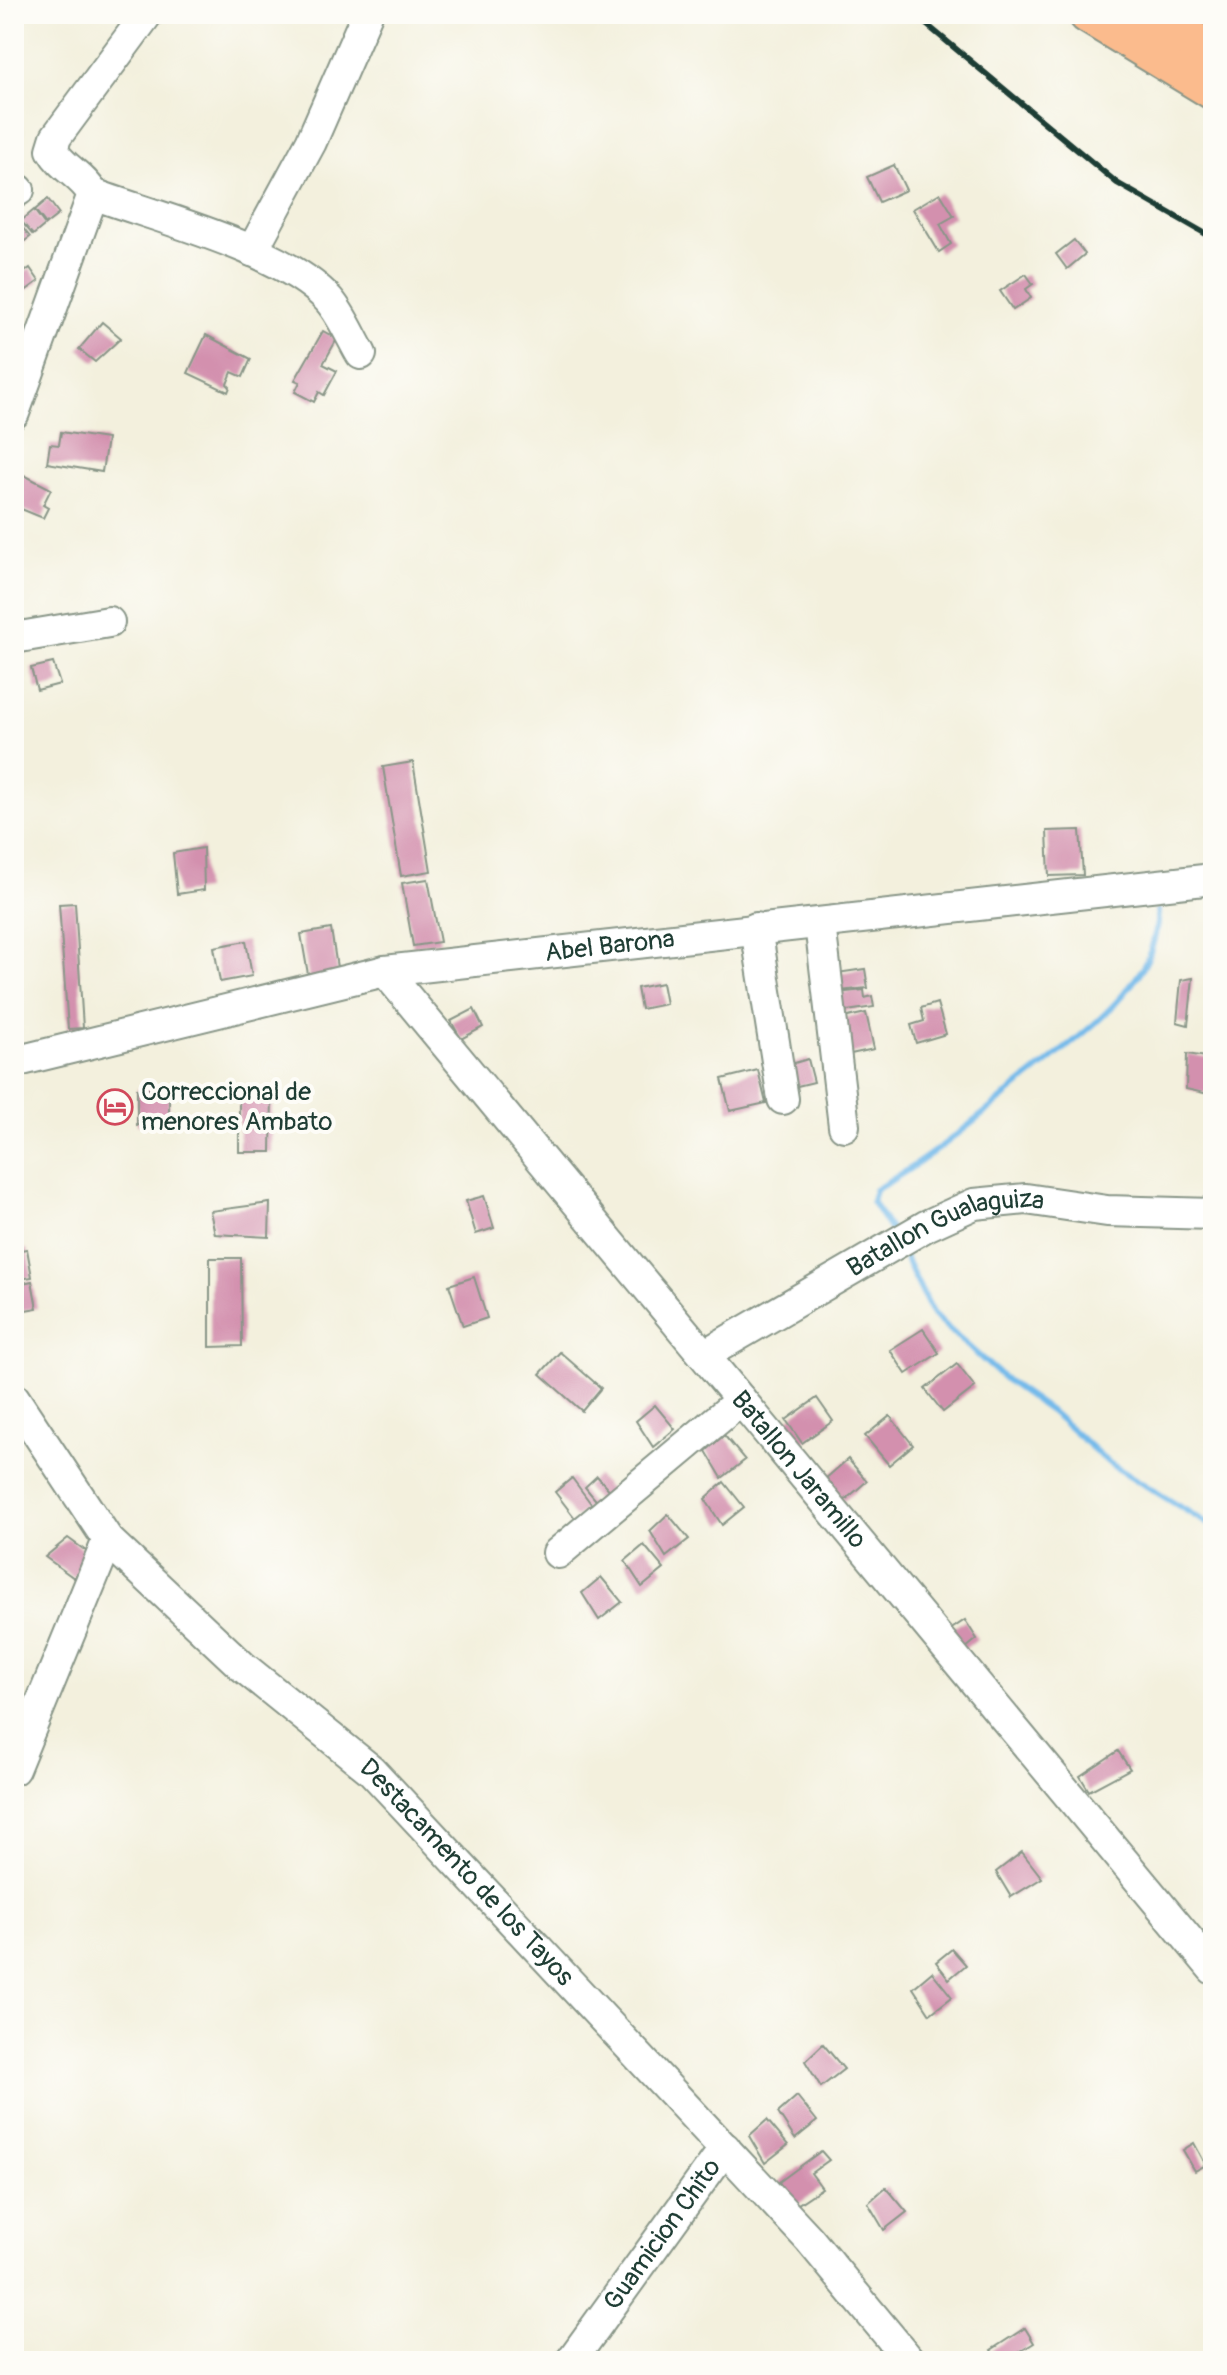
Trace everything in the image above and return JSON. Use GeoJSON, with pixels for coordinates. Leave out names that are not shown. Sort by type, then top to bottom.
{"type":"FeatureCollection","features":[{"type":"Feature","properties":{"kind":"main road"},"geometry":{"type":"LineString","coordinates":[[1088,14],[1213,90]]}},
{"type":"Feature","properties":{"kind":"main road"},"geometry":{"type":"LineString","coordinates":[[1153,15],[1213,53]]}},
{"type":"Feature","properties":{"kind":"street"},"geometry":{"type":"LineString","coordinates":[[147,14],[56,137],[52,150],[57,160],[84,178],[93,194],[252,251],[303,276],[331,302],[361,354]]}},
{"type":"Feature","properties":{"kind":"street"},"geometry":{"type":"LineString","coordinates":[[252,251],[311,142],[367,14]]}},
{"type":"Feature","properties":{"kind":"street"},"geometry":{"type":"LineString","coordinates":[[14,413],[93,194]]}},
{"type":"Feature","properties":{"kind":"street"},"geometry":{"type":"LineString","coordinates":[[14,638],[109,622]]}},
{"type":"Feature","properties":{"kind":"street","name":"Abel Barona"},"geometry":{"type":"LineString","coordinates":[[14,1062],[385,971],[1213,879]]}},
{"type":"Feature","properties":{"kind":"street"},"geometry":{"type":"LineString","coordinates":[[820,924],[844,1126]]}},
{"type":"Feature","properties":{"kind":"street"},"geometry":{"type":"LineString","coordinates":[[756,928],[783,1099]]}},
{"type":"Feature","properties":{"kind":"street","name":"Batallon Jaramillo"},"geometry":{"type":"LineString","coordinates":[[385,971],[1213,1969]]}},
{"type":"Feature","properties":{"kind":"street","name":"Batallon Gualaguiza"},"geometry":{"type":"LineString","coordinates":[[704,1355],[926,1226],[974,1204],[1026,1199],[1107,1211],[1213,1214]]}},
{"type":"Feature","properties":{"kind":"street","name":"Destacamento de los Tayos"},"geometry":{"type":"LineString","coordinates":[[14,1398],[108,1540],[242,1666],[371,1770],[809,2239],[910,2361]]}},
{"type":"Feature","properties":{"kind":"street"},"geometry":{"type":"LineString","coordinates":[[558,1553],[741,1400]]}},
{"type":"Feature","properties":{"kind":"street"},"geometry":{"type":"LineString","coordinates":[[14,1769],[108,1540]]}},
{"type":"Feature","properties":{"kind":"street","name":"Guamicion Chito"},"geometry":{"type":"LineString","coordinates":[[571,2361],[725,2148]]}},
{"type":"Feature","properties":{"kind":"building"},"geometry":{"type":"Polygon","coordinates":[[[894,165],[906,190],[879,202],[867,177],[894,165]]]}},
{"type":"Feature","properties":{"kind":"building"},"geometry":{"type":"Polygon","coordinates":[[[940,193],[954,216],[940,224],[951,244],[939,252],[913,209],[940,193]]]}},
{"type":"Feature","properties":{"kind":"building"},"geometry":{"type":"Polygon","coordinates":[[[48,199],[59,214],[46,224],[35,210],[48,199]]]}},
{"type":"Feature","properties":{"kind":"building"},"geometry":{"type":"Polygon","coordinates":[[[34,210],[45,225],[33,235],[21,221],[34,210]]]}},
{"type":"Feature","properties":{"kind":"building"},"geometry":{"type":"Polygon","coordinates":[[[18,222],[30,237],[17,247],[14,225],[18,222]]]}},
{"type":"Feature","properties":{"kind":"building"},"geometry":{"type":"Polygon","coordinates":[[[1074,240],[1085,254],[1067,269],[1056,254],[1074,240]]]}},
{"type":"Feature","properties":{"kind":"building"},"geometry":{"type":"Polygon","coordinates":[[[30,268],[39,281],[14,299],[14,280],[30,268]]]}},
{"type":"Feature","properties":{"kind":"building"},"geometry":{"type":"Polygon","coordinates":[[[1026,274],[1033,284],[1026,289],[1031,298],[1013,310],[1000,291],[1026,274]]]}},
{"type":"Feature","properties":{"kind":"building"},"geometry":{"type":"Polygon","coordinates":[[[102,322],[121,338],[95,362],[79,349],[102,322]]]}},
{"type":"Feature","properties":{"kind":"building"},"geometry":{"type":"Polygon","coordinates":[[[323,331],[337,339],[323,364],[337,371],[324,395],[319,392],[314,402],[295,392],[300,382],[295,380],[323,331]]]}},
{"type":"Feature","properties":{"kind":"building"},"geometry":{"type":"Polygon","coordinates":[[[206,335],[251,359],[243,377],[232,372],[227,384],[230,387],[228,392],[188,373],[206,335]]]}},
{"type":"Feature","properties":{"kind":"building"},"geometry":{"type":"Polygon","coordinates":[[[61,432],[107,439],[102,472],[47,463],[50,444],[59,445],[61,432]]]}},
{"type":"Feature","properties":{"kind":"building"},"geometry":{"type":"Polygon","coordinates":[[[22,474],[51,489],[43,505],[48,508],[43,518],[14,506],[14,491],[22,474]]]}},
{"type":"Feature","properties":{"kind":"building"},"geometry":{"type":"Polygon","coordinates":[[[53,663],[60,684],[37,690],[31,668],[53,663]]]}},
{"type":"Feature","properties":{"kind":"building"},"geometry":{"type":"Polygon","coordinates":[[[413,762],[431,871],[401,876],[383,767],[413,762]]]}},
{"type":"Feature","properties":{"kind":"building"},"geometry":{"type":"Polygon","coordinates":[[[1080,830],[1083,875],[1049,876],[1047,831],[1080,830]]]}},
{"type":"Feature","properties":{"kind":"building"},"geometry":{"type":"Polygon","coordinates":[[[203,848],[204,890],[177,894],[173,853],[203,848]]]}},
{"type":"Feature","properties":{"kind":"building"},"geometry":{"type":"Polygon","coordinates":[[[428,879],[440,942],[413,946],[402,883],[428,879]]]}},
{"type":"Feature","properties":{"kind":"building"},"geometry":{"type":"Polygon","coordinates":[[[75,903],[83,1028],[68,1029],[59,904],[75,903]]]}},
{"type":"Feature","properties":{"kind":"building"},"geometry":{"type":"Polygon","coordinates":[[[331,929],[338,974],[309,980],[301,934],[331,929]]]}},
{"type":"Feature","properties":{"kind":"building"},"geometry":{"type":"Polygon","coordinates":[[[246,941],[252,976],[220,982],[214,947],[246,941]]]}},
{"type":"Feature","properties":{"kind":"building"},"geometry":{"type":"Polygon","coordinates":[[[865,969],[868,988],[839,991],[837,973],[865,969]]]}},
{"type":"Feature","properties":{"kind":"building"},"geometry":{"type":"Polygon","coordinates":[[[1193,978],[1188,1025],[1177,1022],[1181,980],[1193,978]]]}},
{"type":"Feature","properties":{"kind":"building"},"geometry":{"type":"Polygon","coordinates":[[[662,983],[666,1004],[641,1009],[637,988],[662,983]]]}},
{"type":"Feature","properties":{"kind":"building"},"geometry":{"type":"Polygon","coordinates":[[[864,990],[865,998],[872,996],[874,1007],[840,1012],[837,993],[864,990]]]}},
{"type":"Feature","properties":{"kind":"building"},"geometry":{"type":"Polygon","coordinates":[[[937,1003],[946,1034],[916,1043],[911,1025],[924,1021],[921,1008],[937,1003]]]}},
{"type":"Feature","properties":{"kind":"building"},"geometry":{"type":"Polygon","coordinates":[[[474,1009],[483,1027],[461,1039],[451,1021],[474,1009]]]}},
{"type":"Feature","properties":{"kind":"building"},"geometry":{"type":"Polygon","coordinates":[[[866,1013],[874,1049],[846,1055],[839,1019],[866,1013]]]}},
{"type":"Feature","properties":{"kind":"building"},"geometry":{"type":"Polygon","coordinates":[[[1187,1054],[1213,1058],[1213,1095],[1186,1089],[1187,1054]]]}},
{"type":"Feature","properties":{"kind":"building"},"geometry":{"type":"Polygon","coordinates":[[[808,1059],[814,1082],[793,1087],[788,1065],[808,1059]]]}},
{"type":"Feature","properties":{"kind":"building"},"geometry":{"type":"Polygon","coordinates":[[[758,1070],[766,1103],[730,1111],[722,1079],[758,1070]]]}},
{"type":"Feature","properties":{"kind":"building"},"geometry":{"type":"Polygon","coordinates":[[[137,1089],[169,1089],[169,1125],[137,1125],[137,1089]]]}},
{"type":"Feature","properties":{"kind":"building"},"geometry":{"type":"Polygon","coordinates":[[[239,1094],[272,1094],[271,1152],[239,1152],[239,1094]]]}},
{"type":"Feature","properties":{"kind":"building"},"geometry":{"type":"Polygon","coordinates":[[[484,1196],[494,1228],[476,1234],[466,1201],[484,1196]]]}},
{"type":"Feature","properties":{"kind":"building"},"geometry":{"type":"Polygon","coordinates":[[[270,1203],[269,1237],[215,1234],[210,1211],[270,1203]]]}},
{"type":"Feature","properties":{"kind":"building"},"geometry":{"type":"Polygon","coordinates":[[[27,1249],[32,1277],[14,1280],[14,1251],[27,1249]]]}},
{"type":"Feature","properties":{"kind":"building"},"geometry":{"type":"Polygon","coordinates":[[[210,1258],[241,1258],[242,1346],[210,1347],[210,1258]]]}},
{"type":"Feature","properties":{"kind":"building"},"geometry":{"type":"Polygon","coordinates":[[[474,1277],[487,1318],[463,1326],[449,1285],[474,1277]]]}},
{"type":"Feature","properties":{"kind":"building"},"geometry":{"type":"Polygon","coordinates":[[[32,1281],[37,1308],[14,1312],[14,1285],[32,1281]]]}},
{"type":"Feature","properties":{"kind":"building"},"geometry":{"type":"Polygon","coordinates":[[[923,1329],[939,1353],[906,1374],[890,1350],[923,1329]]]}},
{"type":"Feature","properties":{"kind":"building"},"geometry":{"type":"Polygon","coordinates":[[[560,1352],[601,1388],[582,1411],[540,1374],[560,1352]]]}},
{"type":"Feature","properties":{"kind":"building"},"geometry":{"type":"Polygon","coordinates":[[[957,1364],[975,1387],[943,1412],[925,1389],[957,1364]]]}},
{"type":"Feature","properties":{"kind":"building"},"geometry":{"type":"Polygon","coordinates":[[[817,1398],[833,1421],[802,1443],[786,1420],[817,1398]]]}},
{"type":"Feature","properties":{"kind":"building"},"geometry":{"type":"Polygon","coordinates":[[[655,1405],[675,1429],[653,1447],[636,1421],[655,1405]]]}},
{"type":"Feature","properties":{"kind":"building"},"geometry":{"type":"Polygon","coordinates":[[[890,1416],[913,1445],[889,1465],[865,1436],[890,1416]]]}},
{"type":"Feature","properties":{"kind":"building"},"geometry":{"type":"Polygon","coordinates":[[[724,1435],[745,1460],[722,1478],[706,1451],[724,1435]]]}},
{"type":"Feature","properties":{"kind":"building"},"geometry":{"type":"Polygon","coordinates":[[[848,1459],[867,1481],[844,1501],[824,1480],[848,1459]]]}},
{"type":"Feature","properties":{"kind":"building"},"geometry":{"type":"Polygon","coordinates":[[[597,1476],[612,1493],[599,1504],[585,1487],[597,1476]]]}},
{"type":"Feature","properties":{"kind":"building"},"geometry":{"type":"Polygon","coordinates":[[[572,1478],[592,1505],[575,1518],[555,1492],[572,1478]]]}},
{"type":"Feature","properties":{"kind":"building"},"geometry":{"type":"Polygon","coordinates":[[[724,1482],[744,1507],[722,1525],[705,1499],[724,1482]]]}},
{"type":"Feature","properties":{"kind":"building"},"geometry":{"type":"Polygon","coordinates":[[[668,1514],[689,1539],[666,1557],[650,1531],[668,1514]]]}},
{"type":"Feature","properties":{"kind":"building"},"geometry":{"type":"Polygon","coordinates":[[[68,1538],[90,1554],[74,1578],[45,1557],[68,1538]]]}},
{"type":"Feature","properties":{"kind":"building"},"geometry":{"type":"Polygon","coordinates":[[[644,1545],[664,1569],[642,1587],[625,1561],[644,1545]]]}},
{"type":"Feature","properties":{"kind":"building"},"geometry":{"type":"Polygon","coordinates":[[[601,1577],[622,1602],[599,1620],[582,1593],[601,1577]]]}},
{"type":"Feature","properties":{"kind":"building"},"geometry":{"type":"Polygon","coordinates":[[[965,1620],[977,1639],[960,1653],[947,1632],[965,1620]]]}},
{"type":"Feature","properties":{"kind":"building"},"geometry":{"type":"Polygon","coordinates":[[[1118,1751],[1130,1769],[1089,1791],[1080,1776],[1118,1751]]]}},
{"type":"Feature","properties":{"kind":"building"},"geometry":{"type":"Polygon","coordinates":[[[1022,1852],[1042,1878],[1011,1897],[996,1872],[1022,1852]]]}},
{"type":"Feature","properties":{"kind":"building"},"geometry":{"type":"Polygon","coordinates":[[[952,1949],[966,1965],[949,1979],[936,1962],[952,1949]]]}},
{"type":"Feature","properties":{"kind":"building"},"geometry":{"type":"Polygon","coordinates":[[[932,1972],[952,1997],[930,2014],[913,1988],[932,1972]]]}},
{"type":"Feature","properties":{"kind":"building"},"geometry":{"type":"Polygon","coordinates":[[[823,2044],[844,2069],[821,2087],[805,2061],[823,2044]]]}},
{"type":"Feature","properties":{"kind":"building"},"geometry":{"type":"Polygon","coordinates":[[[797,2096],[817,2121],[795,2139],[778,2113],[797,2096]]]}},
{"type":"Feature","properties":{"kind":"building"},"geometry":{"type":"Polygon","coordinates":[[[767,2120],[788,2145],[765,2163],[749,2136],[767,2120]]]}},
{"type":"Feature","properties":{"kind":"building"},"geometry":{"type":"Polygon","coordinates":[[[1194,2143],[1206,2165],[1195,2171],[1183,2150],[1194,2143]]]}},
{"type":"Feature","properties":{"kind":"building"},"geometry":{"type":"Polygon","coordinates":[[[821,2151],[829,2160],[811,2173],[822,2188],[795,2206],[779,2182],[821,2151]]]}},
{"type":"Feature","properties":{"kind":"building"},"geometry":{"type":"Polygon","coordinates":[[[886,2187],[907,2212],[884,2230],[868,2203],[886,2187]]]}},
{"type":"Feature","properties":{"kind":"building"},"geometry":{"type":"Polygon","coordinates":[[[1025,2328],[1034,2343],[1005,2361],[998,2361],[991,2350],[1025,2328]]]}},
{"type":"Feature","properties":{"kind":"waterway"},"geometry":{"type":"LineString","coordinates":[[893,1234],[872,1201],[875,1190],[953,1137],[1102,1017],[1144,966],[1153,944],[1158,911]]}},
{"type":"Feature","properties":{"kind":"waterway"},"geometry":{"type":"LineString","coordinates":[[902,1251],[933,1315],[1007,1381],[1054,1414],[1109,1463],[1213,1527]]}},
{"type":"Feature","properties":{"kind":"railway"},"geometry":{"type":"LineString","coordinates":[[914,14],[1117,183],[1213,238]]}},
{"type":"Feature","properties":{"kind":"place","name":"Correccional de menores Ambato"},"geometry":{"type":"Point","coordinates":[115,1107]}}]}
